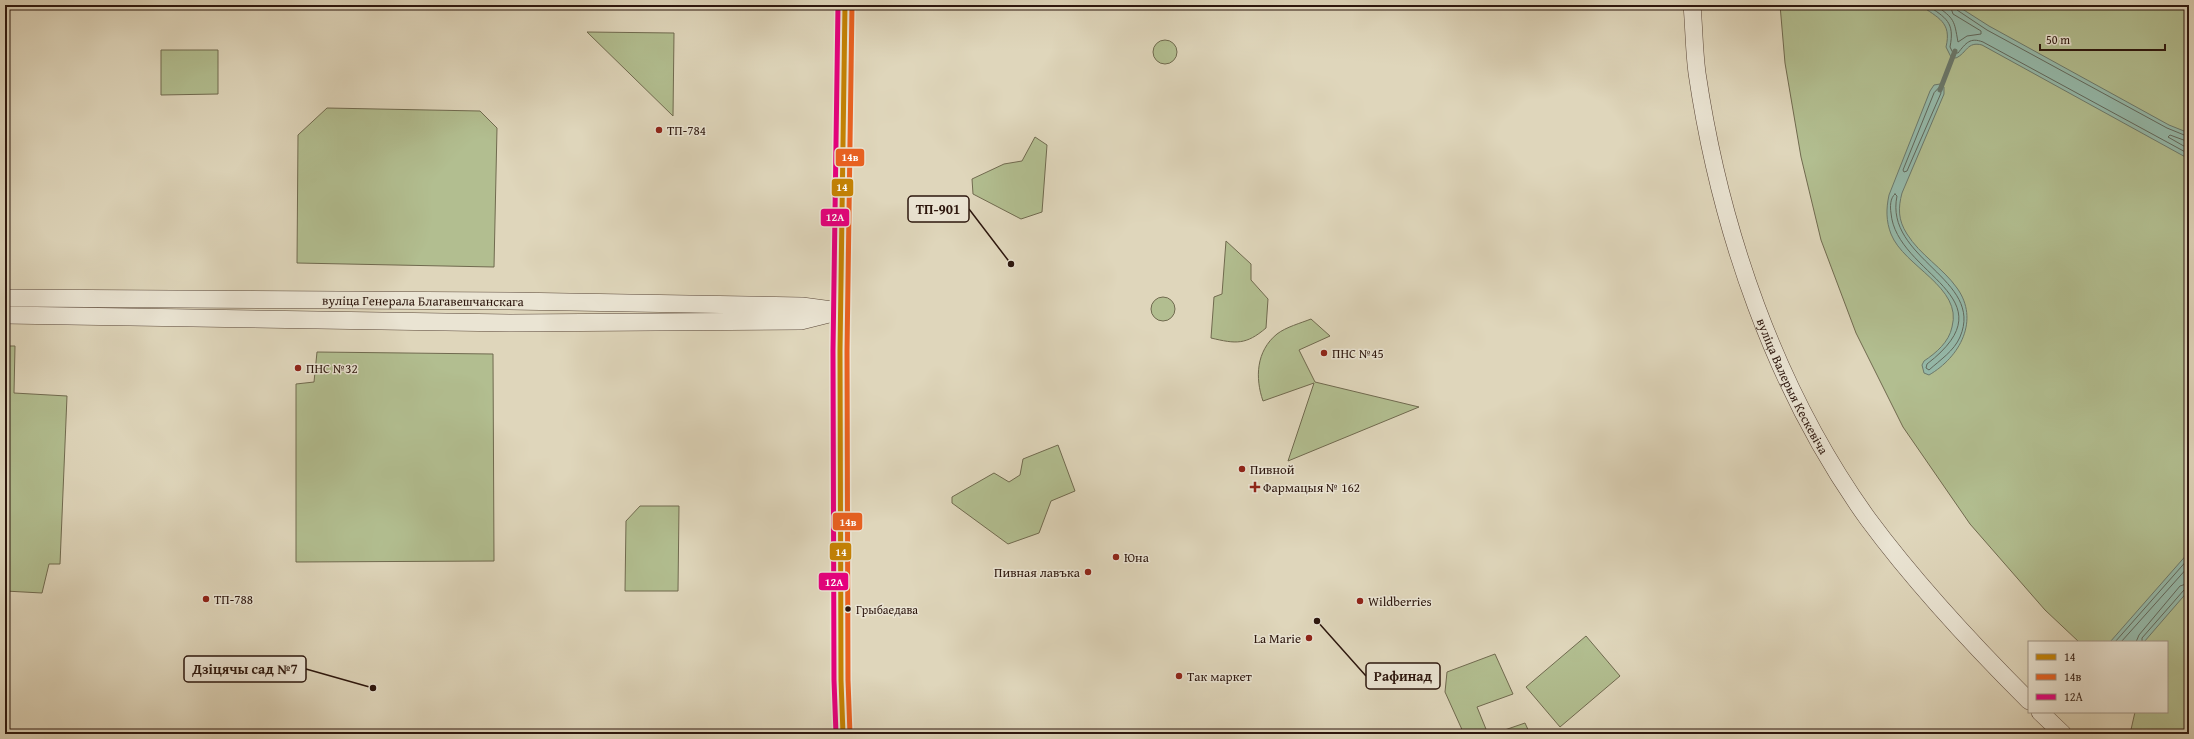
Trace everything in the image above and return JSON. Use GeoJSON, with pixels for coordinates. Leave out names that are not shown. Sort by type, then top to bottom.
{"type":"FeatureCollection","features":[{"type":"Feature","properties":{"kind":"street"},"geometry":{"type":"LineString","coordinates":[[842,734],[841,311],[845,5]]}},
{"type":"Feature","properties":{"kind":"street","name":"вуліца Валерыя Кескевіча"},"geometry":{"type":"LineString","coordinates":[[1692,5],[1697,70],[1705,119],[1734,241],[1755,301],[1803,414],[1837,471],[1868,518],[1891,548],[1943,610],[2028,700]]}},
{"type":"Feature","properties":{"kind":"street","name":"вуліца Генерала Благавешчанскага"},"geometry":{"type":"LineString","coordinates":[[5,298],[510,301],[802,306],[841,311]]}},
{"type":"Feature","properties":{"kind":"street"},"geometry":{"type":"LineString","coordinates":[[5,315],[510,323],[802,321],[841,311]]}},
{"type":"Feature","properties":{"kind":"street"},"geometry":{"type":"LineString","coordinates":[[2041,713],[2063,734]]}},
{"type":"Feature","properties":{"kind":"shaded area"},"geometry":{"type":"Polygon","coordinates":[[[1780,5],[2189,5],[2189,723],[2180,734],[2130,734],[2135,713],[2168,713],[2168,641],[2078,641],[2045,610],[1970,524],[1903,427],[1856,333],[1821,240],[1801,157],[1785,63],[1780,5]]]}},
{"type":"Feature","properties":{"kind":"shaded area"},"geometry":{"type":"Polygon","coordinates":[[[587,32],[674,33],[673,116],[587,32]]]}},
{"type":"Feature","properties":{"kind":"shaded area"},"geometry":{"type":"Polygon","coordinates":[[[1165,40],[1173,44],[1177,52],[1173,60],[1165,64],[1157,60],[1153,52],[1157,44],[1165,40]]]}},
{"type":"Feature","properties":{"kind":"shaded area"},"geometry":{"type":"Polygon","coordinates":[[[161,50],[218,50],[218,94],[161,95],[161,50]]]}},
{"type":"Feature","properties":{"kind":"shaded area"},"geometry":{"type":"Polygon","coordinates":[[[327,108],[480,111],[497,128],[494,267],[297,263],[298,135],[327,108]]]}},
{"type":"Feature","properties":{"kind":"shaded area"},"geometry":{"type":"Polygon","coordinates":[[[1035,137],[1047,145],[1042,212],[1021,219],[973,194],[972,179],[1004,164],[1022,161],[1035,137]]]}},
{"type":"Feature","properties":{"kind":"shaded area"},"geometry":{"type":"Polygon","coordinates":[[[1226,241],[1251,264],[1251,280],[1268,299],[1266,328],[1252,338],[1240,342],[1211,338],[1214,297],[1222,294],[1226,241]]]}},
{"type":"Feature","properties":{"kind":"shaded area"},"geometry":{"type":"Polygon","coordinates":[[[1163,297],[1171,301],[1175,309],[1171,317],[1163,321],[1155,317],[1151,309],[1155,301],[1163,297]]]}},
{"type":"Feature","properties":{"kind":"shaded area"},"geometry":{"type":"Polygon","coordinates":[[[1311,319],[1330,336],[1299,350],[1315,382],[1419,407],[1288,461],[1314,383],[1263,401],[1260,392],[1258,374],[1259,365],[1265,348],[1277,334],[1289,327],[1311,319]]]}},
{"type":"Feature","properties":{"kind":"shaded area"},"geometry":{"type":"Polygon","coordinates":[[[5,346],[15,346],[14,393],[67,396],[60,564],[49,564],[42,593],[5,591],[5,346]]]}},
{"type":"Feature","properties":{"kind":"shaded area"},"geometry":{"type":"Polygon","coordinates":[[[317,352],[493,354],[494,561],[296,562],[296,384],[314,382],[317,352]]]}},
{"type":"Feature","properties":{"kind":"shaded area"},"geometry":{"type":"Polygon","coordinates":[[[1058,445],[1075,491],[1051,501],[1039,533],[1008,544],[952,503],[952,497],[994,473],[1009,482],[1020,475],[1023,459],[1058,445]]]}},
{"type":"Feature","properties":{"kind":"shaded area"},"geometry":{"type":"Polygon","coordinates":[[[640,506],[679,506],[678,591],[625,591],[626,521],[640,506]]]}},
{"type":"Feature","properties":{"kind":"shaded area"},"geometry":{"type":"Polygon","coordinates":[[[1586,636],[1620,676],[1560,727],[1526,687],[1586,636]]]}},
{"type":"Feature","properties":{"kind":"shaded area"},"geometry":{"type":"Polygon","coordinates":[[[1495,654],[1513,694],[1477,707],[1488,734],[1464,734],[1445,692],[1447,672],[1495,654]]]}},
{"type":"Feature","properties":{"kind":"shaded area"},"geometry":{"type":"Polygon","coordinates":[[[1525,723],[1530,734],[1493,734],[1525,723]]]}},
{"type":"Feature","properties":{"kind":"water"},"geometry":{"type":"Polygon","coordinates":[[[1920,5],[1956,5],[1989,26],[2169,125],[2189,133],[2189,159],[1982,45],[1977,44],[1970,46],[1960,56],[1956,58],[1951,57],[1946,47],[1947,32],[1945,26],[1938,17],[1920,5]]]}},
{"type":"Feature","properties":{"kind":"water"},"geometry":{"type":"Polygon","coordinates":[[[1940,84],[1944,87],[1944,94],[1902,193],[1899,209],[1900,219],[1912,242],[1945,274],[1957,288],[1964,300],[1967,313],[1963,337],[1958,348],[1950,358],[1929,375],[1924,373],[1922,365],[1924,361],[1941,347],[1948,338],[1952,327],[1953,313],[1949,300],[1941,289],[1898,246],[1889,229],[1887,220],[1887,205],[1889,195],[1930,91],[1934,85],[1940,84]]]}},
{"type":"Feature","properties":{"kind":"water"},"geometry":{"type":"Polygon","coordinates":[[[2189,552],[2189,590],[2145,641],[2111,641],[2189,552]]]}},
{"type":"Feature","properties":{"kind":"waterway"},"geometry":{"type":"LineString","coordinates":[[1940,90],[1955,51]]}},
{"type":"Feature","properties":{"kind":"transit line","name":"12А"},"geometry":{"type":"LineString","coordinates":[[836,734],[834,680],[833,351],[838,5]]}},
{"type":"Feature","properties":{"kind":"transit line","name":"14"},"geometry":{"type":"LineString","coordinates":[[843,734],[841,680],[840,351],[845,5]]}},
{"type":"Feature","properties":{"kind":"transit line","name":"14в"},"geometry":{"type":"LineString","coordinates":[[850,734],[848,680],[847,351],[852,5]]}},
{"type":"Feature","properties":{"kind":"place","name":"ТП-784"},"geometry":{"type":"Point","coordinates":[659,130]}},
{"type":"Feature","properties":{"kind":"place","name":"ТП-901"},"geometry":{"type":"Point","coordinates":[1011,264]}},
{"type":"Feature","properties":{"kind":"place","name":"ПНС №45"},"geometry":{"type":"Point","coordinates":[1324,353]}},
{"type":"Feature","properties":{"kind":"place","name":"ПНС №32"},"geometry":{"type":"Point","coordinates":[298,368]}},
{"type":"Feature","properties":{"kind":"place","name":"Пивной"},"geometry":{"type":"Point","coordinates":[1242,469]}},
{"type":"Feature","properties":{"kind":"place","name":"Фармацыя № 162"},"geometry":{"type":"Point","coordinates":[1255,487]}},
{"type":"Feature","properties":{"kind":"place","name":"Юна"},"geometry":{"type":"Point","coordinates":[1116,557]}},
{"type":"Feature","properties":{"kind":"place","name":"Пивная лавъка"},"geometry":{"type":"Point","coordinates":[1088,572]}},
{"type":"Feature","properties":{"kind":"place","name":"ТП-788"},"geometry":{"type":"Point","coordinates":[206,599]}},
{"type":"Feature","properties":{"kind":"place","name":"Wildberries"},"geometry":{"type":"Point","coordinates":[1360,601]}},
{"type":"Feature","properties":{"kind":"place","name":"Грыбаедава"},"geometry":{"type":"Point","coordinates":[848,609]}},
{"type":"Feature","properties":{"kind":"place","name":"Рафинад"},"geometry":{"type":"Point","coordinates":[1317,621]}},
{"type":"Feature","properties":{"kind":"place","name":"La Marie"},"geometry":{"type":"Point","coordinates":[1309,638]}},
{"type":"Feature","properties":{"kind":"place","name":"Так маркет"},"geometry":{"type":"Point","coordinates":[1179,676]}},
{"type":"Feature","properties":{"kind":"place","name":"Дзіцячы сад №7"},"geometry":{"type":"Point","coordinates":[373,688]}}]}
